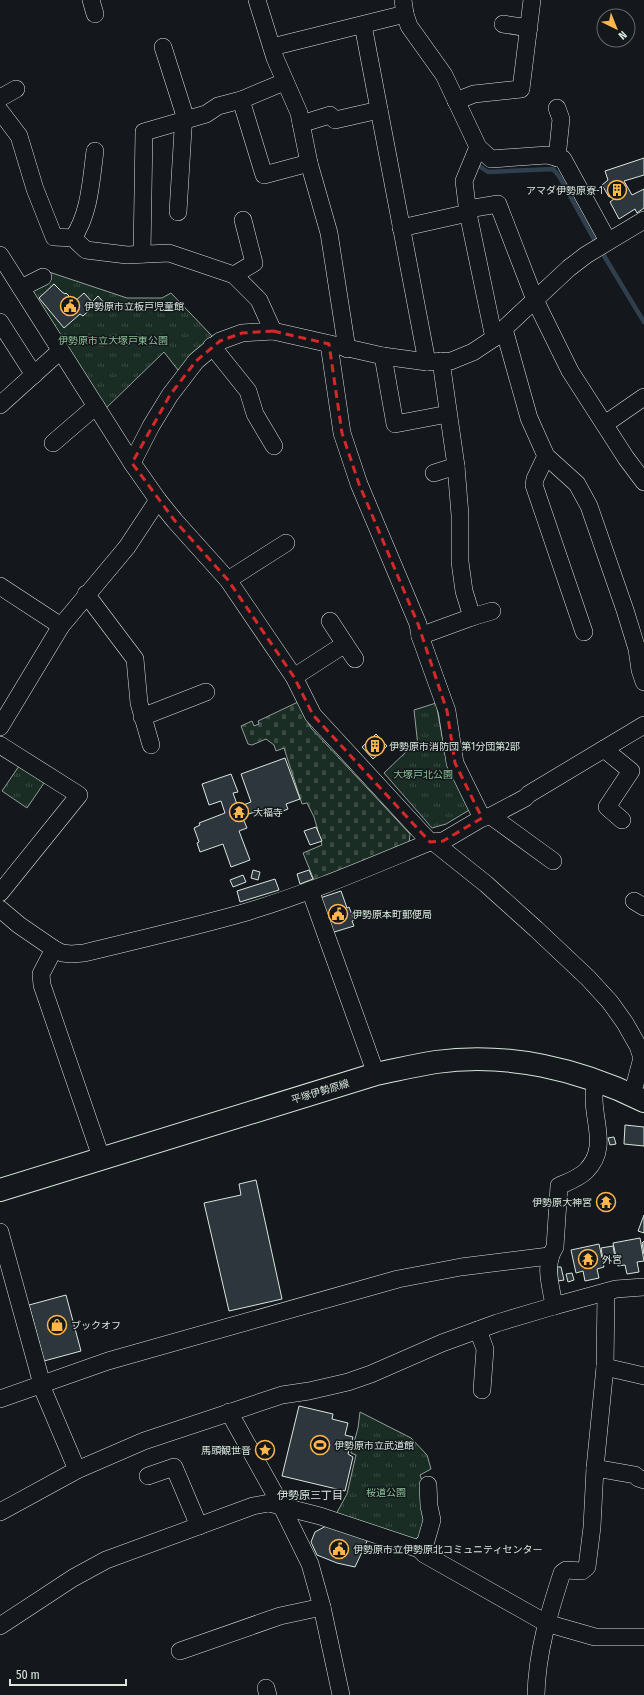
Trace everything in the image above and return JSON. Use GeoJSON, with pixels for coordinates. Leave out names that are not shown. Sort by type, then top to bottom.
{"type":"FeatureCollection","features":[{"type":"Feature","properties":{"kind":"main road","name":"平塚伊勢原線"},"geometry":{"type":"LineString","coordinates":[[0,1190],[101,1157],[376,1074],[435,1062],[488,1060],[548,1066],[596,1080],[638,1098]]}},
{"type":"Feature","properties":{"kind":"street"},"geometry":{"type":"LineString","coordinates":[[257,0],[284,82],[290,90],[301,124],[322,223],[329,233],[347,349]]}},
{"type":"Feature","properties":{"kind":"street"},"geometry":{"type":"LineString","coordinates":[[456,101],[474,94],[521,89],[532,0]]}},
{"type":"Feature","properties":{"kind":"street"},"geometry":{"type":"LineString","coordinates":[[272,47],[363,25],[404,7],[409,26],[444,75],[478,147],[490,159],[547,155],[563,159],[608,241]]}},
{"type":"Feature","properties":{"kind":"street"},"geometry":{"type":"LineString","coordinates":[[503,24],[528,28]]}},
{"type":"Feature","properties":{"kind":"street"},"geometry":{"type":"LineString","coordinates":[[363,25],[401,228],[448,414],[456,466],[460,515],[460,562],[464,590],[472,618]]}},
{"type":"Feature","properties":{"kind":"street"},"geometry":{"type":"LineString","coordinates":[[169,54],[184,113],[174,201]]}},
{"type":"Feature","properties":{"kind":"street"},"geometry":{"type":"LineString","coordinates":[[142,254],[144,132],[206,114],[218,106],[241,100],[284,82]]}},
{"type":"Feature","properties":{"kind":"street"},"geometry":{"type":"LineString","coordinates":[[0,98],[16,89]]}},
{"type":"Feature","properties":{"kind":"street"},"geometry":{"type":"LineString","coordinates":[[241,100],[264,176],[309,163]]}},
{"type":"Feature","properties":{"kind":"street"},"geometry":{"type":"LineString","coordinates":[[557,158],[561,119],[558,108]]}},
{"type":"Feature","properties":{"kind":"street"},"geometry":{"type":"LineString","coordinates":[[301,124],[330,115],[335,120],[380,110]]}},
{"type":"Feature","properties":{"kind":"street"},"geometry":{"type":"LineString","coordinates":[[0,111],[18,136],[35,189],[54,237],[74,238],[86,250],[127,255],[169,253],[234,275],[258,300],[273,331]]}},
{"type":"Feature","properties":{"kind":"street"},"geometry":{"type":"LineString","coordinates":[[478,147],[464,181],[468,211],[499,334],[529,418],[546,456],[577,484],[589,506],[625,610],[637,649],[640,670],[644,682]]}},
{"type":"Feature","properties":{"kind":"street"},"geometry":{"type":"LineString","coordinates":[[74,238],[87,209],[95,151]]}},
{"type":"Feature","properties":{"kind":"street"},"geometry":{"type":"LineString","coordinates":[[401,228],[498,204],[535,300],[570,370],[626,458],[644,482]]}},
{"type":"Feature","properties":{"kind":"street"},"geometry":{"type":"LineString","coordinates":[[234,275],[254,263],[244,220]]}},
{"type":"Feature","properties":{"kind":"street"},"geometry":{"type":"LineString","coordinates":[[132,463],[151,426],[170,395],[196,360],[220,341],[242,333],[273,331],[383,356],[434,362],[451,361],[462,358],[499,334],[569,268],[608,241],[644,220]]}},
{"type":"Feature","properties":{"kind":"street"},"geometry":{"type":"LineString","coordinates":[[0,255],[132,463],[158,500],[228,580],[294,677],[313,715],[430,842],[436,844],[486,884],[520,914],[588,978],[610,1002],[625,1023],[638,1046],[642,1058],[638,1098]]}},
{"type":"Feature","properties":{"kind":"street"},"geometry":{"type":"LineString","coordinates":[[21,288],[43,277]]}},
{"type":"Feature","properties":{"kind":"street"},"geometry":{"type":"LineString","coordinates":[[0,322],[34,375]]}},
{"type":"Feature","properties":{"kind":"street"},"geometry":{"type":"LineString","coordinates":[[328,344],[342,433],[359,484],[418,624],[420,636],[447,711],[455,763],[486,817],[553,861]]}},
{"type":"Feature","properties":{"kind":"street"},"geometry":{"type":"LineString","coordinates":[[212,346],[248,391],[255,414],[274,446]]}},
{"type":"Feature","properties":{"kind":"street"},"geometry":{"type":"LineString","coordinates":[[0,405],[60,351]]}},
{"type":"Feature","properties":{"kind":"street"},"geometry":{"type":"LineString","coordinates":[[383,356],[394,424],[448,414]]}},
{"type":"Feature","properties":{"kind":"street"},"geometry":{"type":"LineString","coordinates":[[605,424],[644,397]]}},
{"type":"Feature","properties":{"kind":"street"},"geometry":{"type":"LineString","coordinates":[[53,443],[96,406]]}},
{"type":"Feature","properties":{"kind":"street"},"geometry":{"type":"LineString","coordinates":[[546,456],[535,479],[534,485],[584,632]]}},
{"type":"Feature","properties":{"kind":"street"},"geometry":{"type":"LineString","coordinates":[[434,473],[456,466]]}},
{"type":"Feature","properties":{"kind":"street"},"geometry":{"type":"LineString","coordinates":[[0,727],[61,626],[86,594],[127,547],[158,500]]}},
{"type":"Feature","properties":{"kind":"street"},"geometry":{"type":"LineString","coordinates":[[228,580],[286,543]]}},
{"type":"Feature","properties":{"kind":"street"},"geometry":{"type":"LineString","coordinates":[[0,586],[61,626]]}},
{"type":"Feature","properties":{"kind":"street"},"geometry":{"type":"LineString","coordinates":[[86,594],[134,660],[139,703],[151,745]]}},
{"type":"Feature","properties":{"kind":"street"},"geometry":{"type":"LineString","coordinates":[[420,636],[492,610]]}},
{"type":"Feature","properties":{"kind":"street"},"geometry":{"type":"LineString","coordinates":[[330,621],[355,659]]}},
{"type":"Feature","properties":{"kind":"street"},"geometry":{"type":"LineString","coordinates":[[294,677],[345,644]]}},
{"type":"Feature","properties":{"kind":"street"},"geometry":{"type":"LineString","coordinates":[[142,717],[206,692]]}},
{"type":"Feature","properties":{"kind":"street"},"geometry":{"type":"LineString","coordinates":[[0,909],[19,925],[54,949],[71,954],[91,951],[180,930],[244,913],[310,890],[430,842],[443,841],[486,817],[525,798],[529,794],[644,725]]}},
{"type":"Feature","properties":{"kind":"street"},"geometry":{"type":"LineString","coordinates":[[0,745],[79,796],[0,893]]}},
{"type":"Feature","properties":{"kind":"street"},"geometry":{"type":"LineString","coordinates":[[604,749],[631,771],[607,807],[622,820]]}},
{"type":"Feature","properties":{"kind":"street"},"geometry":{"type":"LineString","coordinates":[[310,890],[376,1074]]}},
{"type":"Feature","properties":{"kind":"street"},"geometry":{"type":"LineString","coordinates":[[54,949],[41,974],[42,985],[101,1157]]}},
{"type":"Feature","properties":{"kind":"street"},"geometry":{"type":"LineString","coordinates":[[554,1306],[547,1264],[549,1256],[555,1247],[559,1186],[587,1170],[598,1150],[599,1140],[594,1099],[596,1080]]}},
{"type":"Feature","properties":{"kind":"street"},"geometry":{"type":"LineString","coordinates":[[0,1232],[41,1385],[78,1470]]}},
{"type":"Feature","properties":{"kind":"street"},"geometry":{"type":"LineString","coordinates":[[0,1399],[108,1361],[398,1279],[461,1267],[549,1256]]}},
{"type":"Feature","properties":{"kind":"street"},"geometry":{"type":"LineString","coordinates":[[0,1512],[78,1470],[144,1441],[282,1395],[309,1391],[348,1382],[371,1374],[429,1348],[497,1323],[616,1289],[644,1287]]}},
{"type":"Feature","properties":{"kind":"street"},"geometry":{"type":"LineString","coordinates":[[536,1695],[537,1671],[546,1623],[562,1573],[566,1570],[582,1571],[587,1567],[592,1527],[595,1468],[605,1367],[606,1292]]}},
{"type":"Feature","properties":{"kind":"street"},"geometry":{"type":"LineString","coordinates":[[478,1330],[485,1349],[482,1390]]}},
{"type":"Feature","properties":{"kind":"street"},"geometry":{"type":"LineString","coordinates":[[605,1367],[644,1376]]}},
{"type":"Feature","properties":{"kind":"street"},"geometry":{"type":"LineString","coordinates":[[229,1412],[282,1507],[310,1564],[322,1607],[341,1695]]}},
{"type":"Feature","properties":{"kind":"street"},"geometry":{"type":"LineString","coordinates":[[155,1471],[174,1467],[199,1526]]}},
{"type":"Feature","properties":{"kind":"street"},"geometry":{"type":"LineString","coordinates":[[595,1468],[635,1475],[644,1480]]}},
{"type":"Feature","properties":{"kind":"street"},"geometry":{"type":"LineString","coordinates":[[419,1549],[426,1541],[432,1520],[429,1506],[428,1485]]}},
{"type":"Feature","properties":{"kind":"street"},"geometry":{"type":"LineString","coordinates":[[0,1626],[73,1578],[106,1560],[253,1506],[269,1503],[320,1516],[419,1549],[424,1554],[546,1623],[596,1637],[644,1637]]}},
{"type":"Feature","properties":{"kind":"street"},"geometry":{"type":"LineString","coordinates":[[180,1651],[280,1616],[322,1607]]}},
{"type":"Feature","properties":{"kind":"highlighted area"},"geometry":{"type":"Polygon","coordinates":[[[273,331],[329,344],[342,433],[359,484],[418,624],[447,711],[455,763],[482,818],[443,841],[430,842],[313,715],[294,677],[228,580],[175,521],[132,463],[170,395],[196,361],[220,341],[242,333],[273,331]]]}},
{"type":"Feature","properties":{"kind":"green space","name":"伊勢原市立大塚戸東公園"},"geometry":{"type":"Polygon","coordinates":[[[40,269],[127,298],[162,298],[171,293],[212,336],[178,370],[164,352],[104,410],[25,280],[40,269]]]}},
{"type":"Feature","properties":{"kind":"green space"},"geometry":{"type":"Polygon","coordinates":[[[298,702],[311,728],[410,834],[409,843],[316,885],[303,853],[322,845],[314,817],[307,803],[302,804],[284,748],[276,751],[274,745],[266,739],[252,745],[248,744],[241,726],[252,721],[254,726],[259,724],[258,721],[298,702]]]}},
{"type":"Feature","properties":{"kind":"green space","name":"大塚戸北公園"},"geometry":{"type":"Polygon","coordinates":[[[436,703],[446,758],[471,809],[446,824],[432,828],[384,773],[409,749],[418,746],[414,710],[436,703]]]}},
{"type":"Feature","properties":{"kind":"green space"},"geometry":{"type":"Polygon","coordinates":[[[19,766],[44,783],[27,808],[2,791],[19,766]]]}},
{"type":"Feature","properties":{"kind":"green space","name":"桜道公園"},"geometry":{"type":"Polygon","coordinates":[[[360,1412],[411,1438],[427,1455],[431,1469],[420,1475],[423,1483],[425,1508],[424,1525],[420,1541],[335,1516],[347,1494],[356,1455],[351,1453],[358,1428],[360,1412]]]}},
{"type":"Feature","properties":{"kind":"building","name":"アマダ伊勢原寮-1"},"geometry":{"type":"Polygon","coordinates":[[[644,158],[644,175],[624,181],[632,195],[644,189],[644,208],[637,213],[635,209],[619,219],[610,202],[619,195],[618,192],[609,197],[602,185],[608,180],[605,171],[644,158]]]}},
{"type":"Feature","properties":{"kind":"building","name":"伊勢原市立板戸児童館"},"geometry":{"type":"Polygon","coordinates":[[[54,284],[62,292],[69,296],[68,297],[73,303],[84,293],[95,305],[83,316],[80,314],[64,328],[39,298],[54,284]]]}},
{"type":"Feature","properties":{"kind":"building"},"geometry":{"type":"Polygon","coordinates":[[[98,296],[105,304],[100,309],[93,301],[98,296]]]}},
{"type":"Feature","properties":{"kind":"building","name":"伊勢原市消防団 第1分団第2部"},"geometry":{"type":"Polygon","coordinates":[[[376,734],[387,746],[373,759],[362,747],[376,734]]]}},
{"type":"Feature","properties":{"kind":"building","name":"大福寺"},"geometry":{"type":"Polygon","coordinates":[[[285,758],[300,799],[286,804],[288,809],[271,816],[270,811],[256,816],[255,812],[242,816],[247,828],[239,831],[250,860],[231,867],[223,844],[200,852],[197,843],[199,842],[194,828],[200,825],[199,823],[225,813],[221,801],[209,805],[202,784],[231,774],[238,792],[233,793],[238,807],[251,802],[241,774],[285,758]]]}},
{"type":"Feature","properties":{"kind":"building"},"geometry":{"type":"Polygon","coordinates":[[[316,827],[322,841],[310,845],[304,831],[316,827]]]}},
{"type":"Feature","properties":{"kind":"building"},"geometry":{"type":"Polygon","coordinates":[[[253,870],[260,872],[258,880],[251,878],[253,870]]]}},
{"type":"Feature","properties":{"kind":"building"},"geometry":{"type":"Polygon","coordinates":[[[309,870],[313,879],[300,884],[297,874],[309,870]]]}},
{"type":"Feature","properties":{"kind":"building"},"geometry":{"type":"Polygon","coordinates":[[[243,875],[246,882],[233,887],[230,880],[243,875]]]}},
{"type":"Feature","properties":{"kind":"building"},"geometry":{"type":"Polygon","coordinates":[[[275,879],[279,890],[240,902],[237,891],[275,879]]]}},
{"type":"Feature","properties":{"kind":"building","name":"伊勢原本町郵便局"},"geometry":{"type":"Polygon","coordinates":[[[341,891],[347,908],[349,907],[354,920],[352,921],[354,926],[331,933],[320,898],[341,891]]]}},
{"type":"Feature","properties":{"kind":"building"},"geometry":{"type":"Polygon","coordinates":[[[625,1125],[644,1127],[644,1146],[624,1144],[625,1125]]]}},
{"type":"Feature","properties":{"kind":"building"},"geometry":{"type":"Polygon","coordinates":[[[614,1137],[616,1144],[610,1145],[608,1138],[614,1137]]]}},
{"type":"Feature","properties":{"kind":"building"},"geometry":{"type":"Polygon","coordinates":[[[256,1180],[282,1299],[229,1311],[204,1203],[241,1195],[239,1184],[256,1180]]]}},
{"type":"Feature","properties":{"kind":"building"},"geometry":{"type":"Polygon","coordinates":[[[644,1215],[644,1233],[638,1231],[644,1215]]]}},
{"type":"Feature","properties":{"kind":"building"},"geometry":{"type":"Polygon","coordinates":[[[640,1238],[644,1261],[637,1262],[639,1272],[627,1274],[625,1265],[618,1266],[613,1243],[640,1238]]]}},
{"type":"Feature","properties":{"kind":"building"},"geometry":{"type":"Polygon","coordinates":[[[644,1241],[644,1254],[642,1243],[644,1241]]]}},
{"type":"Feature","properties":{"kind":"building","name":"外宮"},"geometry":{"type":"Polygon","coordinates":[[[599,1244],[604,1267],[597,1269],[599,1278],[585,1281],[583,1271],[576,1273],[571,1250],[599,1244]]]}},
{"type":"Feature","properties":{"kind":"building"},"geometry":{"type":"Polygon","coordinates":[[[613,1246],[615,1257],[603,1260],[601,1248],[613,1246]]]}},
{"type":"Feature","properties":{"kind":"building"},"geometry":{"type":"Polygon","coordinates":[[[557,1267],[561,1267],[564,1280],[558,1281],[557,1267]]]}},
{"type":"Feature","properties":{"kind":"building"},"geometry":{"type":"Polygon","coordinates":[[[572,1273],[574,1280],[568,1282],[566,1274],[572,1273]]]}},
{"type":"Feature","properties":{"kind":"building"},"geometry":{"type":"Polygon","coordinates":[[[66,1295],[81,1351],[44,1361],[29,1305],[66,1295]]]}},
{"type":"Feature","properties":{"kind":"building","name":"伊勢原市立武道館"},"geometry":{"type":"Polygon","coordinates":[[[299,1406],[333,1414],[332,1419],[348,1423],[345,1435],[353,1437],[348,1454],[353,1457],[345,1491],[282,1476],[299,1406]]]}},
{"type":"Feature","properties":{"kind":"building","name":"伊勢原市立伊勢原北コミュニティセンター"},"geometry":{"type":"Polygon","coordinates":[[[326,1526],[368,1539],[355,1567],[337,1563],[317,1555],[311,1542],[315,1532],[326,1526]]]}},
{"type":"Feature","properties":{"kind":"waterway"},"geometry":{"type":"LineString","coordinates":[[476,164],[488,172],[553,169],[559,176],[595,241]]}},
{"type":"Feature","properties":{"kind":"waterway"},"geometry":{"type":"LineString","coordinates":[[603,254],[644,322]]}},
{"type":"Feature","properties":{"kind":"place","name":"アマダ伊勢原寮-1"},"geometry":{"type":"Point","coordinates":[617,190]}},
{"type":"Feature","properties":{"kind":"place","name":"伊勢原市立板戸児童館"},"geometry":{"type":"Point","coordinates":[70,306]}},
{"type":"Feature","properties":{"kind":"place","name":"伊勢原市消防団 第1分団第2部"},"geometry":{"type":"Point","coordinates":[375,746]}},
{"type":"Feature","properties":{"kind":"place","name":"大福寺"},"geometry":{"type":"Point","coordinates":[239,812]}},
{"type":"Feature","properties":{"kind":"place","name":"伊勢原本町郵便局"},"geometry":{"type":"Point","coordinates":[338,914]}},
{"type":"Feature","properties":{"kind":"place","name":"伊勢原大神宮"},"geometry":{"type":"Point","coordinates":[606,1202]}},
{"type":"Feature","properties":{"kind":"place","name":"外宮"},"geometry":{"type":"Point","coordinates":[588,1259]}},
{"type":"Feature","properties":{"kind":"place","name":"ブックオフ"},"geometry":{"type":"Point","coordinates":[57,1325]}},
{"type":"Feature","properties":{"kind":"place","name":"伊勢原市立武道館"},"geometry":{"type":"Point","coordinates":[320,1445]}},
{"type":"Feature","properties":{"kind":"place","name":"馬頭観世音"},"geometry":{"type":"Point","coordinates":[265,1450]}},
{"type":"Feature","properties":{"kind":"place","name":"伊勢原市立伊勢原北コミュニティセンター"},"geometry":{"type":"Point","coordinates":[339,1549]}},
{"type":"Feature","properties":{"kind":"district","name":"伊勢原三丁目"},"geometry":{"type":"Point","coordinates":[310,1495]}}]}
